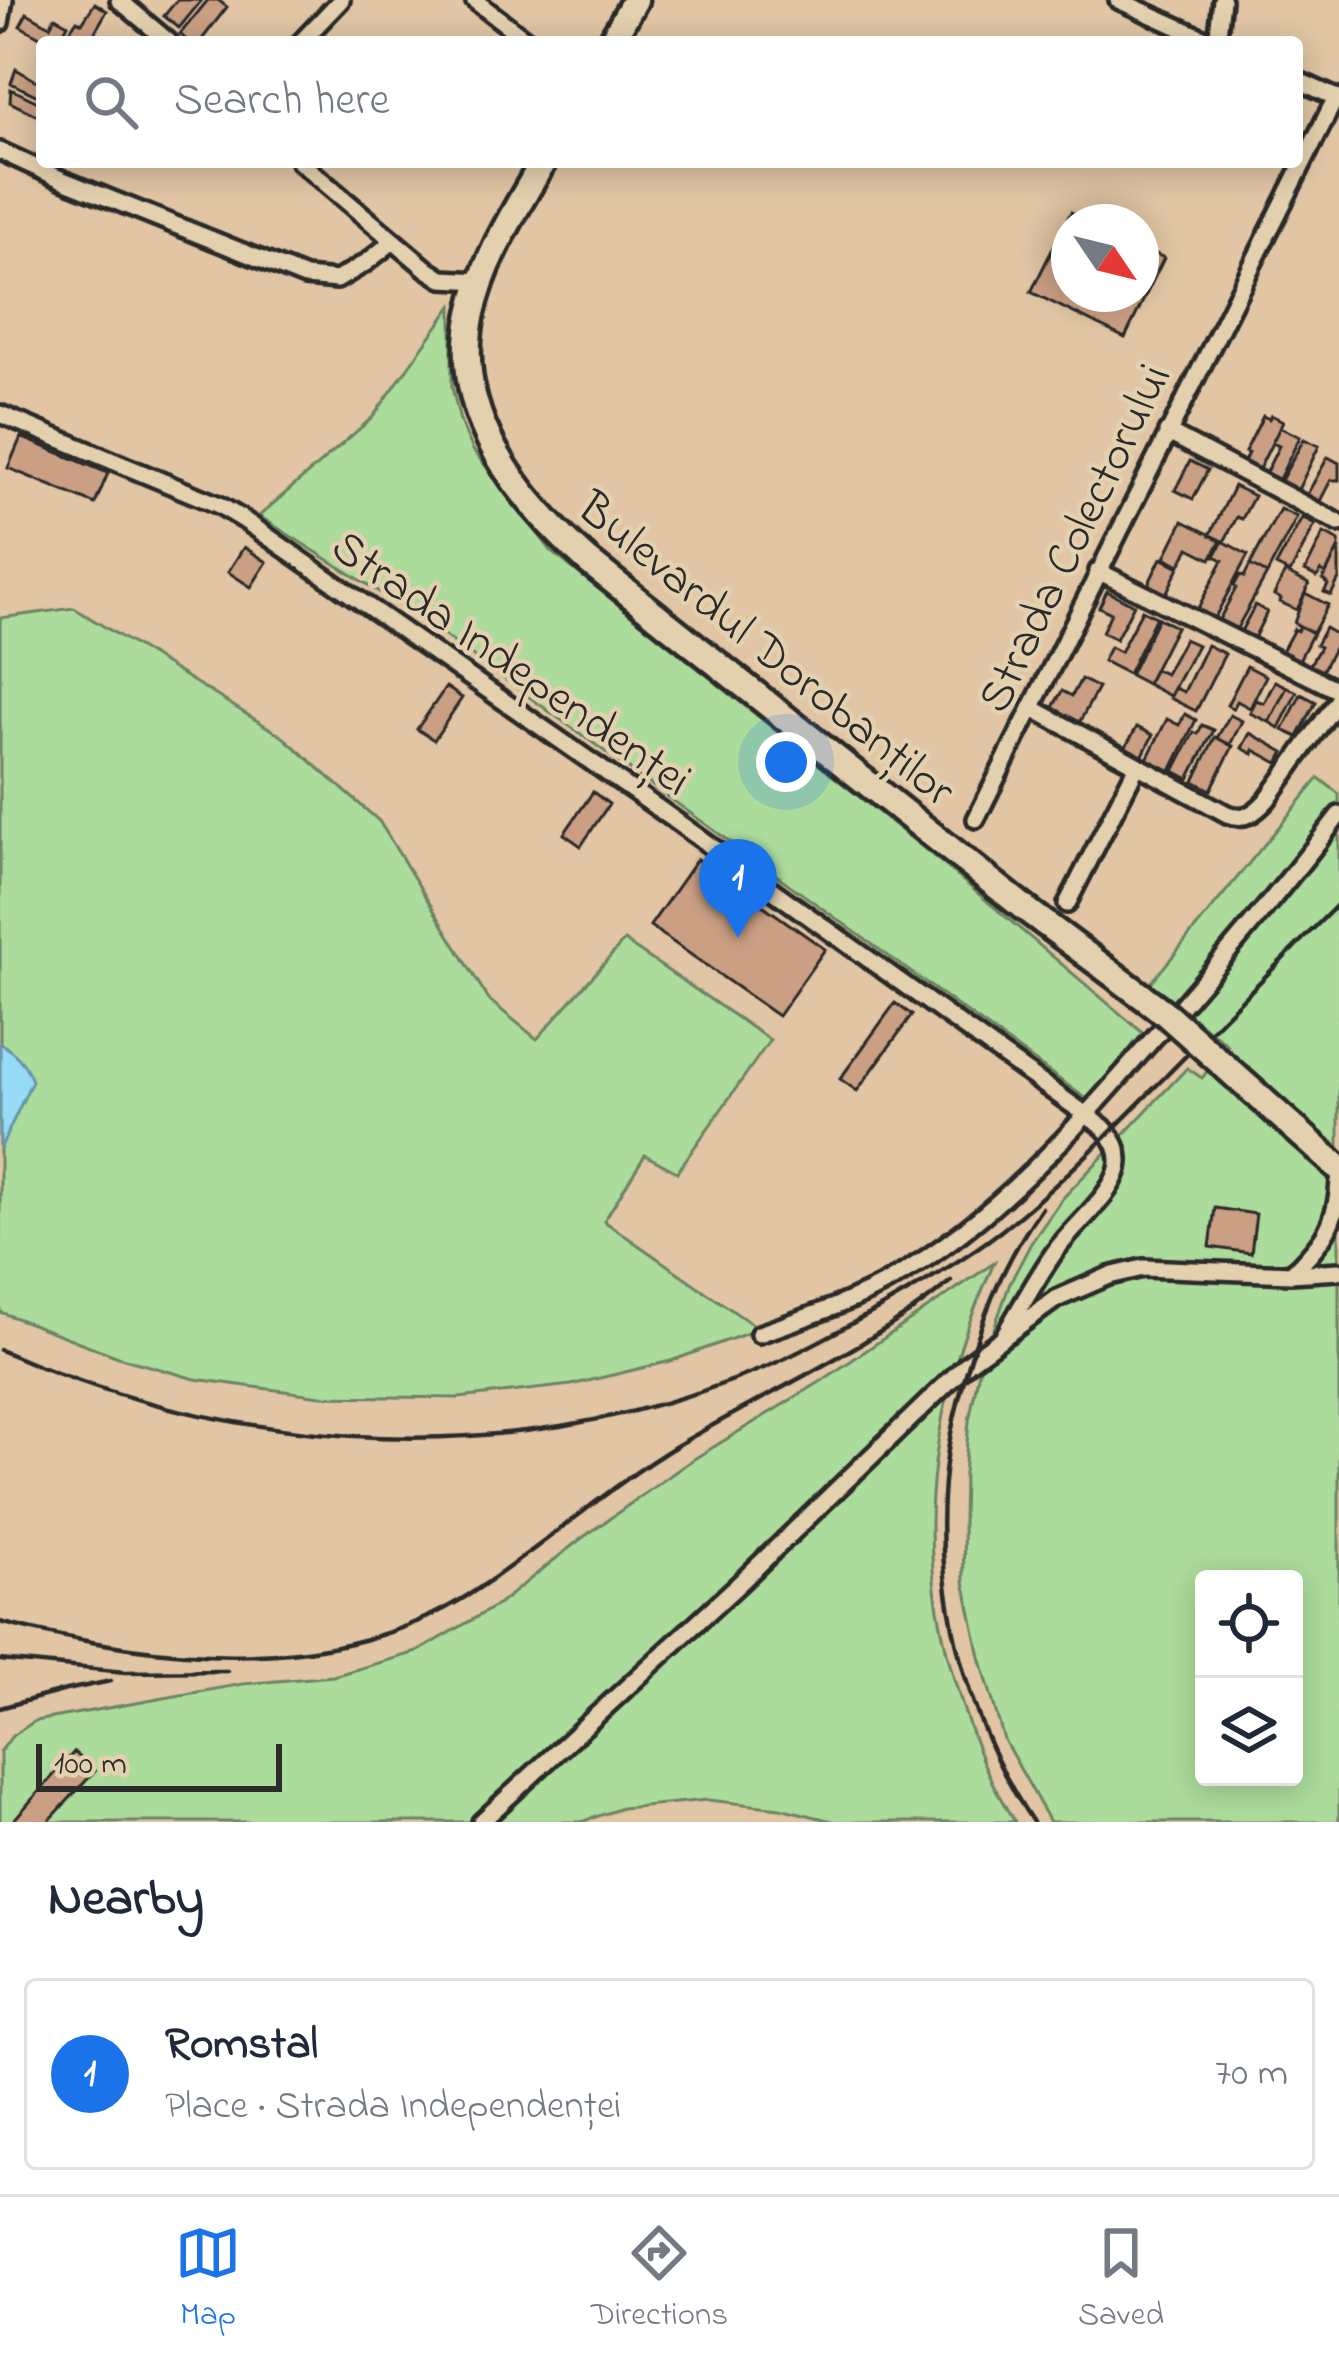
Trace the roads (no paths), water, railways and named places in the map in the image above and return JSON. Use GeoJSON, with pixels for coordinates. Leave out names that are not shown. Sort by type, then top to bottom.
{"type":"FeatureCollection","features":[{"type":"Feature","properties":{"kind":"main road"},"geometry":{"type":"LineString","coordinates":[[614,36],[635,0]]}},
{"type":"Feature","properties":{"kind":"main road","name":"Bulevardul Dorobanților"},"geometry":{"type":"LineString","coordinates":[[540,168],[497,244],[472,311],[468,340],[474,401],[492,446],[530,504],[588,560],[1023,907],[1166,1014],[1339,1168]]}},
{"type":"Feature","properties":{"kind":"street"},"geometry":{"type":"LineString","coordinates":[[0,23],[4,0]]}},
{"type":"Feature","properties":{"kind":"street"},"geometry":{"type":"LineString","coordinates":[[119,0],[162,36]]}},
{"type":"Feature","properties":{"kind":"street"},"geometry":{"type":"LineString","coordinates":[[307,36],[341,0]]}},
{"type":"Feature","properties":{"kind":"street"},"geometry":{"type":"LineString","coordinates":[[475,0],[521,36]]}},
{"type":"Feature","properties":{"kind":"street"},"geometry":{"type":"LineString","coordinates":[[1118,0],[1200,36]]}},
{"type":"Feature","properties":{"kind":"street"},"geometry":{"type":"LineString","coordinates":[[1215,36],[1222,0]]}},
{"type":"Feature","properties":{"kind":"street"},"geometry":{"type":"LineString","coordinates":[[1303,83],[1338,98]]}},
{"type":"Feature","properties":{"kind":"street","name":"Strada Colectorului"},"geometry":{"type":"LineString","coordinates":[[1303,166],[1338,98]]}},
{"type":"Feature","properties":{"kind":"street"},"geometry":{"type":"LineString","coordinates":[[0,152],[36,167]]}},
{"type":"Feature","properties":{"kind":"street"},"geometry":{"type":"LineString","coordinates":[[39,168],[305,277],[337,280],[392,242]]}},
{"type":"Feature","properties":{"kind":"street"},"geometry":{"type":"LineString","coordinates":[[307,168],[442,279],[482,281]]}},
{"type":"Feature","properties":{"kind":"street","name":"Strada Colectorului"},"geometry":{"type":"LineString","coordinates":[[976,819],[1302,168]]}},
{"type":"Feature","properties":{"kind":"street","name":"Strada Independenței"},"geometry":{"type":"LineString","coordinates":[[0,414],[244,520],[1102,1126],[1115,1142],[1118,1173],[1054,1253],[1005,1334]]}},
{"type":"Feature","properties":{"kind":"street"},"geometry":{"type":"LineString","coordinates":[[1167,432],[1339,523]]}},
{"type":"Feature","properties":{"kind":"street"},"geometry":{"type":"LineString","coordinates":[[1032,708],[1227,814],[1246,817],[1267,800],[1339,695],[1098,571]]}},
{"type":"Feature","properties":{"kind":"street"},"geometry":{"type":"LineString","coordinates":[[1067,904],[1137,766]]}},
{"type":"Feature","properties":{"kind":"street"},"geometry":{"type":"LineString","coordinates":[[759,1334],[869,1292],[925,1259],[986,1212],[1087,1115],[1283,889],[1339,815]]}},
{"type":"Feature","properties":{"kind":"street"},"geometry":{"type":"LineString","coordinates":[[1300,1274],[1329,1228],[1339,1181]]}},
{"type":"Feature","properties":{"kind":"street"},"geometry":{"type":"LineString","coordinates":[[481,1822],[741,1582],[968,1363],[1056,1299],[1109,1276],[1143,1268],[1339,1275]]}},
{"type":"Feature","properties":{"kind":"water"},"geometry":{"type":"Polygon","coordinates":[[[0,1043],[19,1059],[32,1081],[0,1149],[0,1043]]]}},
{"type":"Feature","properties":{"kind":"railway"},"geometry":{"type":"LineString","coordinates":[[0,1350],[92,1385],[187,1412],[284,1429],[382,1437],[479,1435],[577,1423],[672,1400],[806,1348],[921,1284],[1001,1231],[1086,1156],[1339,903]]}},
{"type":"Feature","properties":{"kind":"railway"},"geometry":{"type":"LineString","coordinates":[[1033,1822],[990,1745],[960,1659],[942,1526],[949,1446],[971,1357],[1004,1271],[1042,1208]]}},
{"type":"Feature","properties":{"kind":"railway"},"geometry":{"type":"LineString","coordinates":[[0,1622],[118,1646],[240,1656],[359,1641],[416,1622],[497,1576],[651,1462],[853,1349],[951,1281]]}},
{"type":"Feature","properties":{"kind":"railway"},"geometry":{"type":"LineString","coordinates":[[0,1660],[125,1672],[227,1671]]}},
{"type":"Feature","properties":{"kind":"railway"},"geometry":{"type":"LineString","coordinates":[[0,1708],[111,1681]]}},
{"type":"Feature","properties":{"kind":"place","name":"Romstal"},"geometry":{"type":"Point","coordinates":[738,938]}}]}
